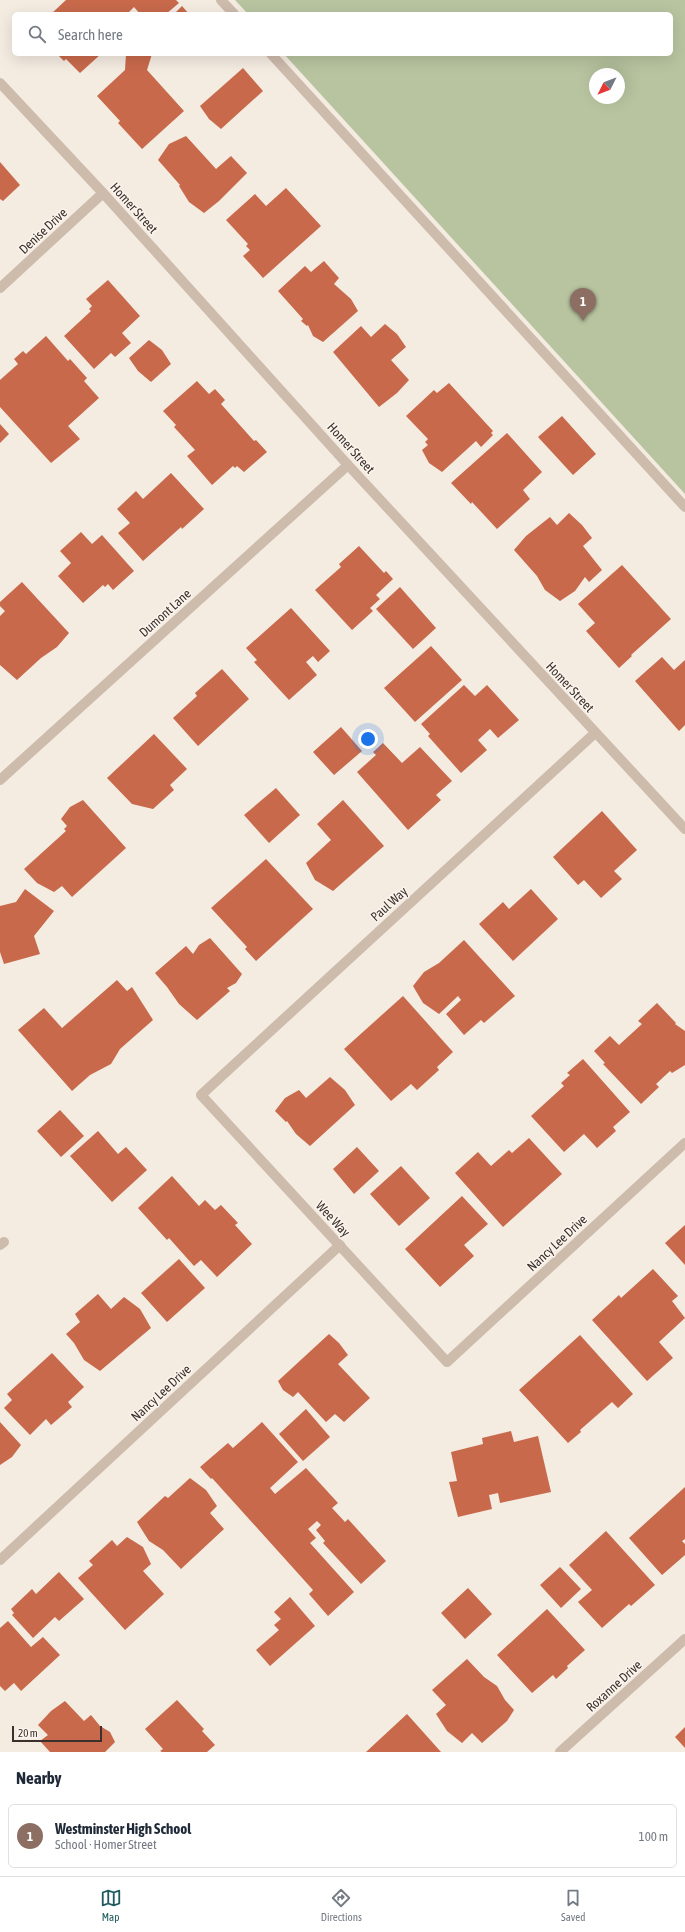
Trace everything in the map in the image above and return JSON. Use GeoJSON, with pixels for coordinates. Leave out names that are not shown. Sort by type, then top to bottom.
{"type":"FeatureCollection","features":[{"type":"Feature","properties":{"kind":"street"},"geometry":{"type":"LineString","coordinates":[[221,0],[232,12]]}},
{"type":"Feature","properties":{"kind":"street"},"geometry":{"type":"LineString","coordinates":[[273,56],[685,508]]}},
{"type":"Feature","properties":{"kind":"street","name":"Homer Street"},"geometry":{"type":"LineString","coordinates":[[0,83],[103,193],[348,465],[685,829]]}},
{"type":"Feature","properties":{"kind":"street","name":"Denise Drive"},"geometry":{"type":"LineString","coordinates":[[0,288],[103,193]]}},
{"type":"Feature","properties":{"kind":"street","name":"Dumont Lane"},"geometry":{"type":"LineString","coordinates":[[0,780],[348,465]]}},
{"type":"Feature","properties":{"kind":"street","name":"Paul Way"},"geometry":{"type":"LineString","coordinates":[[201,1095],[595,733]]}},
{"type":"Feature","properties":{"kind":"street","name":"Wee Way"},"geometry":{"type":"LineString","coordinates":[[201,1095],[447,1362]]}},
{"type":"Feature","properties":{"kind":"street","name":"Nancy Lee Drive"},"geometry":{"type":"LineString","coordinates":[[447,1362],[685,1143]]}},
{"type":"Feature","properties":{"kind":"street","name":"Nancy Lee Drive"},"geometry":{"type":"LineString","coordinates":[[0,1560],[340,1246]]}},
{"type":"Feature","properties":{"kind":"street","name":"Roxanne Drive"},"geometry":{"type":"LineString","coordinates":[[560,1752],[685,1639]]}},
{"type":"Feature","properties":{"kind":"green space"},"geometry":{"type":"Polygon","coordinates":[[[235,0],[685,0],[685,494],[286,56],[673,56],[673,12],[246,12],[235,0]]]}},
{"type":"Feature","properties":{"kind":"building"},"geometry":{"type":"Polygon","coordinates":[[[66,0],[176,0],[179,3],[168,12],[138,12],[134,7],[129,12],[53,12],[66,0]]]}},
{"type":"Feature","properties":{"kind":"building"},"geometry":{"type":"Polygon","coordinates":[[[182,6],[187,12],[176,12],[182,6]]]}},
{"type":"Feature","properties":{"kind":"building"},"geometry":{"type":"Polygon","coordinates":[[[59,56],[99,56],[80,73],[66,59],[64,61],[59,56]]]}},
{"type":"Feature","properties":{"kind":"building"},"geometry":{"type":"Polygon","coordinates":[[[126,56],[151,56],[147,70],[184,111],[142,149],[118,123],[120,121],[97,96],[125,70],[126,56]]]}},
{"type":"Feature","properties":{"kind":"building"},"geometry":{"type":"Polygon","coordinates":[[[243,68],[263,91],[221,129],[209,119],[200,106],[243,68]]]}},
{"type":"Feature","properties":{"kind":"building"},"geometry":{"type":"Polygon","coordinates":[[[186,136],[216,169],[231,156],[247,173],[219,201],[204,213],[189,202],[179,186],[180,185],[158,160],[169,144],[186,136]]]}},
{"type":"Feature","properties":{"kind":"building"},"geometry":{"type":"Polygon","coordinates":[[[0,162],[20,185],[3,201],[0,199],[0,162]]]}},
{"type":"Feature","properties":{"kind":"building"},"geometry":{"type":"Polygon","coordinates":[[[286,188],[321,226],[263,278],[243,256],[250,250],[246,246],[248,244],[226,220],[255,194],[266,206],[286,188]]]}},
{"type":"Feature","properties":{"kind":"building"},"geometry":{"type":"Polygon","coordinates":[[[324,261],[339,278],[334,284],[351,299],[358,311],[323,342],[313,336],[308,325],[307,326],[301,321],[303,319],[278,291],[305,266],[311,272],[324,261]]]}},
{"type":"Feature","properties":{"kind":"building"},"geometry":{"type":"Polygon","coordinates":[[[108,280],[140,316],[122,333],[131,343],[115,357],[111,353],[94,369],[64,336],[91,311],[89,309],[92,306],[86,299],[108,280]]]}},
{"type":"Feature","properties":{"kind":"building"},"geometry":{"type":"Polygon","coordinates":[[[385,324],[397,334],[406,347],[391,360],[409,380],[397,393],[379,407],[333,352],[361,326],[371,337],[385,324]]]}},
{"type":"Feature","properties":{"kind":"building"},"geometry":{"type":"Polygon","coordinates":[[[46,336],[68,361],[70,359],[87,378],[84,381],[99,398],[68,426],[80,439],[51,463],[0,407],[0,380],[18,364],[14,359],[23,351],[26,354],[46,336]]]}},
{"type":"Feature","properties":{"kind":"building"},"geometry":{"type":"Polygon","coordinates":[[[149,340],[162,350],[171,364],[151,382],[138,371],[129,358],[149,340]]]}},
{"type":"Feature","properties":{"kind":"building"},"geometry":{"type":"Polygon","coordinates":[[[197,381],[209,394],[215,389],[225,400],[221,404],[254,441],[256,440],[267,452],[244,472],[237,466],[235,468],[233,466],[212,485],[187,456],[195,450],[174,427],[176,425],[163,411],[197,381]]]}},
{"type":"Feature","properties":{"kind":"building"},"geometry":{"type":"Polygon","coordinates":[[[449,383],[493,431],[491,433],[493,435],[481,447],[476,441],[442,472],[429,463],[422,450],[428,445],[425,442],[428,439],[406,416],[434,390],[437,393],[449,383]]]}},
{"type":"Feature","properties":{"kind":"building"},"geometry":{"type":"Polygon","coordinates":[[[562,416],[596,454],[573,475],[538,437],[562,416]]]}},
{"type":"Feature","properties":{"kind":"building"},"geometry":{"type":"Polygon","coordinates":[[[0,424],[9,434],[0,443],[0,424]]]}},
{"type":"Feature","properties":{"kind":"building"},"geometry":{"type":"Polygon","coordinates":[[[507,433],[542,472],[523,490],[530,499],[497,529],[472,502],[471,504],[451,483],[507,433]]]}},
{"type":"Feature","properties":{"kind":"building"},"geometry":{"type":"Polygon","coordinates":[[[171,473],[204,509],[182,529],[181,527],[143,561],[118,533],[130,523],[117,509],[136,491],[143,499],[171,473]]]}},
{"type":"Feature","properties":{"kind":"building"},"geometry":{"type":"Polygon","coordinates":[[[569,513],[582,525],[592,538],[583,546],[602,570],[589,582],[585,577],[575,591],[560,601],[545,590],[537,576],[514,550],[526,536],[550,517],[557,525],[569,513]]]}},
{"type":"Feature","properties":{"kind":"building"},"geometry":{"type":"Polygon","coordinates":[[[81,532],[92,544],[102,535],[134,571],[113,590],[108,584],[105,587],[103,585],[83,603],[58,576],[71,563],[60,551],[81,532]]]}},
{"type":"Feature","properties":{"kind":"building"},"geometry":{"type":"Polygon","coordinates":[[[359,546],[384,573],[386,571],[393,579],[376,595],[380,599],[370,608],[373,611],[352,630],[315,590],[341,567],[339,564],[359,546]]]}},
{"type":"Feature","properties":{"kind":"building"},"geometry":{"type":"Polygon","coordinates":[[[622,565],[671,619],[631,655],[632,656],[619,668],[586,631],[595,623],[578,604],[622,565]]]}},
{"type":"Feature","properties":{"kind":"building"},"geometry":{"type":"Polygon","coordinates":[[[22,582],[69,633],[57,647],[41,658],[17,680],[0,665],[0,616],[5,611],[0,606],[0,602],[22,582]]]}},
{"type":"Feature","properties":{"kind":"building"},"geometry":{"type":"Polygon","coordinates":[[[400,587],[436,628],[413,649],[376,609],[400,587]]]}},
{"type":"Feature","properties":{"kind":"building"},"geometry":{"type":"Polygon","coordinates":[[[291,608],[330,651],[318,662],[313,656],[306,662],[317,675],[289,700],[254,662],[257,660],[246,648],[291,608]]]}},
{"type":"Feature","properties":{"kind":"building"},"geometry":{"type":"Polygon","coordinates":[[[431,646],[462,680],[415,722],[384,688],[431,646]]]}},
{"type":"Feature","properties":{"kind":"building"},"geometry":{"type":"Polygon","coordinates":[[[662,657],[674,670],[685,660],[685,725],[679,731],[635,681],[662,657]]]}},
{"type":"Feature","properties":{"kind":"building"},"geometry":{"type":"Polygon","coordinates":[[[222,669],[249,699],[198,746],[173,718],[197,696],[195,693],[222,669]]]}},
{"type":"Feature","properties":{"kind":"building"},"geometry":{"type":"Polygon","coordinates":[[[464,685],[475,696],[487,685],[519,720],[498,738],[490,729],[478,740],[487,750],[461,773],[428,736],[430,734],[421,724],[464,685]]]}},
{"type":"Feature","properties":{"kind":"building"},"geometry":{"type":"Polygon","coordinates":[[[341,727],[362,751],[334,775],[313,752],[341,727]]]}},
{"type":"Feature","properties":{"kind":"building"},"geometry":{"type":"Polygon","coordinates":[[[154,734],[187,769],[170,785],[174,790],[153,809],[132,804],[107,778],[154,734]]]}},
{"type":"Feature","properties":{"kind":"building"},"geometry":{"type":"Polygon","coordinates":[[[383,743],[402,763],[420,747],[452,781],[436,795],[441,800],[408,830],[357,772],[376,755],[373,752],[383,743]]]}},
{"type":"Feature","properties":{"kind":"building"},"geometry":{"type":"Polygon","coordinates":[[[276,788],[300,815],[269,843],[244,815],[276,788]]]}},
{"type":"Feature","properties":{"kind":"building"},"geometry":{"type":"Polygon","coordinates":[[[83,800],[126,848],[72,897],[62,886],[54,892],[37,883],[24,869],[66,831],[64,829],[67,826],[61,819],[70,807],[83,800]]]}},
{"type":"Feature","properties":{"kind":"building"},"geometry":{"type":"Polygon","coordinates":[[[343,800],[384,846],[333,891],[315,880],[306,863],[331,840],[317,824],[343,800]]]}},
{"type":"Feature","properties":{"kind":"building"},"geometry":{"type":"Polygon","coordinates":[[[602,811],[637,850],[614,871],[622,879],[601,898],[584,880],[578,885],[553,857],[602,811]]]}},
{"type":"Feature","properties":{"kind":"building"},"geometry":{"type":"Polygon","coordinates":[[[266,859],[313,909],[256,961],[245,949],[247,947],[211,908],[266,859]]]}},
{"type":"Feature","properties":{"kind":"building"},"geometry":{"type":"Polygon","coordinates":[[[25,889],[54,911],[34,936],[40,954],[4,964],[0,952],[0,906],[16,902],[25,889]]]}},
{"type":"Feature","properties":{"kind":"building"},"geometry":{"type":"Polygon","coordinates":[[[531,889],[558,919],[513,961],[479,924],[503,902],[509,909],[531,889]]]}},
{"type":"Feature","properties":{"kind":"building"},"geometry":{"type":"Polygon","coordinates":[[[210,938],[242,974],[236,983],[227,988],[230,991],[197,1020],[179,1004],[155,973],[186,946],[193,954],[199,945],[210,938]]]}},
{"type":"Feature","properties":{"kind":"building"},"geometry":{"type":"Polygon","coordinates":[[[464,940],[515,996],[484,1023],[481,1020],[464,1035],[446,1014],[461,1000],[458,996],[439,1014],[423,1003],[413,986],[424,972],[439,963],[464,940]]]}},
{"type":"Feature","properties":{"kind":"building"},"geometry":{"type":"Polygon","coordinates":[[[117,980],[127,991],[132,987],[153,1020],[120,1049],[111,1064],[90,1075],[72,1091],[18,1030],[44,1008],[62,1028],[117,980]]]}},
{"type":"Feature","properties":{"kind":"building"},"geometry":{"type":"Polygon","coordinates":[[[403,996],[453,1052],[437,1067],[439,1070],[417,1090],[411,1084],[391,1101],[344,1049],[403,996]]]}},
{"type":"Feature","properties":{"kind":"building"},"geometry":{"type":"Polygon","coordinates":[[[657,1003],[676,1023],[675,1024],[685,1031],[685,1065],[672,1073],[670,1071],[656,1084],[659,1087],[641,1104],[603,1064],[605,1063],[594,1051],[610,1036],[619,1045],[642,1024],[638,1021],[657,1003]]]}},
{"type":"Feature","properties":{"kind":"building"},"geometry":{"type":"Polygon","coordinates":[[[583,1059],[630,1112],[613,1127],[616,1131],[597,1148],[584,1134],[564,1152],[531,1116],[564,1086],[561,1083],[570,1075],[567,1073],[583,1059]]]}},
{"type":"Feature","properties":{"kind":"building"},"geometry":{"type":"Polygon","coordinates":[[[330,1077],[345,1090],[355,1105],[310,1146],[296,1134],[287,1121],[286,1122],[275,1111],[285,1098],[299,1090],[306,1098],[330,1077]]]}},
{"type":"Feature","properties":{"kind":"building"},"geometry":{"type":"Polygon","coordinates":[[[60,1110],[84,1136],[61,1157],[37,1131],[60,1110]]]}},
{"type":"Feature","properties":{"kind":"building"},"geometry":{"type":"Polygon","coordinates":[[[98,1131],[118,1154],[126,1147],[147,1170],[112,1202],[70,1156],[98,1131]]]}},
{"type":"Feature","properties":{"kind":"building"},"geometry":{"type":"Polygon","coordinates":[[[529,1138],[562,1174],[503,1227],[455,1173],[478,1152],[491,1166],[509,1150],[512,1153],[529,1138]]]}},
{"type":"Feature","properties":{"kind":"building"},"geometry":{"type":"Polygon","coordinates":[[[357,1147],[379,1171],[354,1194],[333,1169],[357,1147]]]}},
{"type":"Feature","properties":{"kind":"building"},"geometry":{"type":"Polygon","coordinates":[[[401,1166],[430,1198],[399,1226],[370,1194],[401,1166]]]}},
{"type":"Feature","properties":{"kind":"building"},"geometry":{"type":"Polygon","coordinates":[[[172,1176],[199,1206],[205,1200],[215,1210],[221,1205],[238,1223],[235,1225],[252,1244],[217,1277],[201,1260],[194,1266],[169,1238],[167,1240],[138,1208],[172,1176]]]}},
{"type":"Feature","properties":{"kind":"building"},"geometry":{"type":"Polygon","coordinates":[[[462,1196],[488,1224],[464,1245],[474,1256],[440,1287],[405,1249],[462,1196]]]}},
{"type":"Feature","properties":{"kind":"building"},"geometry":{"type":"Polygon","coordinates":[[[685,1225],[685,1265],[665,1243],[685,1225]]]}},
{"type":"Feature","properties":{"kind":"building"},"geometry":{"type":"Polygon","coordinates":[[[179,1259],[205,1288],[167,1322],[141,1293],[179,1259]]]}},
{"type":"Feature","properties":{"kind":"building"},"geometry":{"type":"Polygon","coordinates":[[[653,1269],[678,1296],[672,1301],[685,1318],[659,1342],[673,1358],[647,1381],[592,1320],[619,1295],[621,1298],[653,1269]]]}},
{"type":"Feature","properties":{"kind":"building"},"geometry":{"type":"Polygon","coordinates":[[[98,1294],[111,1309],[124,1297],[140,1309],[151,1328],[100,1371],[84,1360],[74,1343],[66,1334],[80,1322],[75,1314],[98,1294]]]}},
{"type":"Feature","properties":{"kind":"building"},"geometry":{"type":"Polygon","coordinates":[[[329,1334],[339,1343],[348,1355],[338,1364],[370,1398],[344,1422],[335,1414],[326,1422],[298,1392],[293,1397],[283,1390],[278,1381],[329,1334]]]}},
{"type":"Feature","properties":{"kind":"building"},"geometry":{"type":"Polygon","coordinates":[[[580,1335],[633,1394],[618,1408],[612,1402],[580,1430],[581,1432],[568,1443],[519,1390],[580,1335]]]}},
{"type":"Feature","properties":{"kind":"building"},"geometry":{"type":"Polygon","coordinates":[[[52,1353],[84,1387],[68,1402],[72,1407],[51,1425],[46,1419],[30,1435],[4,1408],[12,1400],[7,1394],[52,1353]]]}},
{"type":"Feature","properties":{"kind":"building"},"geometry":{"type":"Polygon","coordinates":[[[306,1409],[330,1437],[303,1461],[279,1434],[306,1409]]]}},
{"type":"Feature","properties":{"kind":"building"},"geometry":{"type":"Polygon","coordinates":[[[0,1422],[21,1445],[12,1457],[0,1465],[0,1422]]]}},
{"type":"Feature","properties":{"kind":"building"},"geometry":{"type":"Polygon","coordinates":[[[262,1422],[298,1462],[270,1488],[275,1494],[306,1468],[338,1503],[332,1508],[345,1522],[348,1519],[386,1561],[361,1584],[323,1543],[325,1541],[316,1530],[321,1525],[317,1521],[308,1529],[316,1538],[310,1543],[354,1592],[328,1616],[309,1594],[313,1590],[212,1478],[211,1479],[200,1467],[228,1443],[233,1448],[262,1422]]]}},
{"type":"Feature","properties":{"kind":"building"},"geometry":{"type":"Polygon","coordinates":[[[511,1431],[514,1442],[538,1436],[551,1492],[500,1503],[498,1493],[489,1495],[492,1509],[458,1517],[449,1482],[457,1481],[451,1452],[483,1444],[482,1438],[511,1431]]]}},
{"type":"Feature","properties":{"kind":"building"},"geometry":{"type":"Polygon","coordinates":[[[190,1478],[206,1490],[217,1506],[210,1513],[224,1529],[181,1569],[163,1550],[149,1541],[137,1522],[165,1496],[168,1498],[190,1478]]]}},
{"type":"Feature","properties":{"kind":"building"},"geometry":{"type":"Polygon","coordinates":[[[685,1487],[685,1539],[682,1541],[685,1544],[685,1555],[662,1575],[629,1538],[685,1487]]]}},
{"type":"Feature","properties":{"kind":"building"},"geometry":{"type":"Polygon","coordinates":[[[606,1531],[655,1585],[631,1606],[629,1604],[602,1628],[578,1602],[592,1590],[569,1565],[606,1531]]]}},
{"type":"Feature","properties":{"kind":"building"},"geometry":{"type":"Polygon","coordinates":[[[127,1537],[143,1547],[151,1564],[143,1571],[164,1594],[125,1630],[78,1578],[93,1565],[89,1561],[112,1540],[117,1546],[127,1537]]]}},
{"type":"Feature","properties":{"kind":"building"},"geometry":{"type":"Polygon","coordinates":[[[560,1567],[581,1589],[561,1608],[540,1585],[560,1567]]]}},
{"type":"Feature","properties":{"kind":"building"},"geometry":{"type":"Polygon","coordinates":[[[59,1572],[84,1599],[59,1621],[55,1617],[33,1638],[12,1615],[14,1613],[11,1609],[32,1589],[36,1594],[59,1572]]]}},
{"type":"Feature","properties":{"kind":"building"},"geometry":{"type":"Polygon","coordinates":[[[468,1588],[492,1614],[465,1639],[441,1613],[468,1588]]]}},
{"type":"Feature","properties":{"kind":"building"},"geometry":{"type":"Polygon","coordinates":[[[290,1597],[315,1626],[270,1666],[256,1650],[279,1630],[274,1625],[281,1619],[274,1612],[290,1597]]]}},
{"type":"Feature","properties":{"kind":"building"},"geometry":{"type":"Polygon","coordinates":[[[547,1609],[585,1650],[567,1666],[568,1668],[556,1679],[553,1675],[532,1693],[497,1655],[547,1609]]]}},
{"type":"Feature","properties":{"kind":"building"},"geometry":{"type":"Polygon","coordinates":[[[8,1621],[31,1647],[43,1637],[60,1655],[21,1691],[14,1683],[5,1691],[0,1686],[0,1628],[8,1621]]]}},
{"type":"Feature","properties":{"kind":"building"},"geometry":{"type":"Polygon","coordinates":[[[467,1659],[484,1677],[497,1686],[505,1700],[514,1710],[507,1721],[482,1743],[472,1733],[462,1743],[447,1731],[436,1714],[446,1705],[432,1690],[467,1659]]]}},
{"type":"Feature","properties":{"kind":"building"},"geometry":{"type":"Polygon","coordinates":[[[177,1700],[204,1729],[202,1731],[215,1745],[207,1752],[162,1752],[160,1751],[163,1749],[145,1729],[177,1700]]]}},
{"type":"Feature","properties":{"kind":"building"},"geometry":{"type":"Polygon","coordinates":[[[65,1701],[84,1721],[91,1715],[100,1726],[110,1732],[115,1742],[105,1752],[50,1752],[40,1741],[48,1735],[38,1725],[51,1711],[65,1701]]]}},
{"type":"Feature","properties":{"kind":"building"},"geometry":{"type":"Polygon","coordinates":[[[407,1714],[441,1752],[366,1752],[407,1714]]]}},
{"type":"Feature","properties":{"kind":"building"},"geometry":{"type":"Polygon","coordinates":[[[685,1727],[685,1748],[675,1737],[685,1727]]]}},
{"type":"Feature","properties":{"kind":"place","name":"Westminster High School"},"geometry":{"type":"Point","coordinates":[583,321]}}]}
